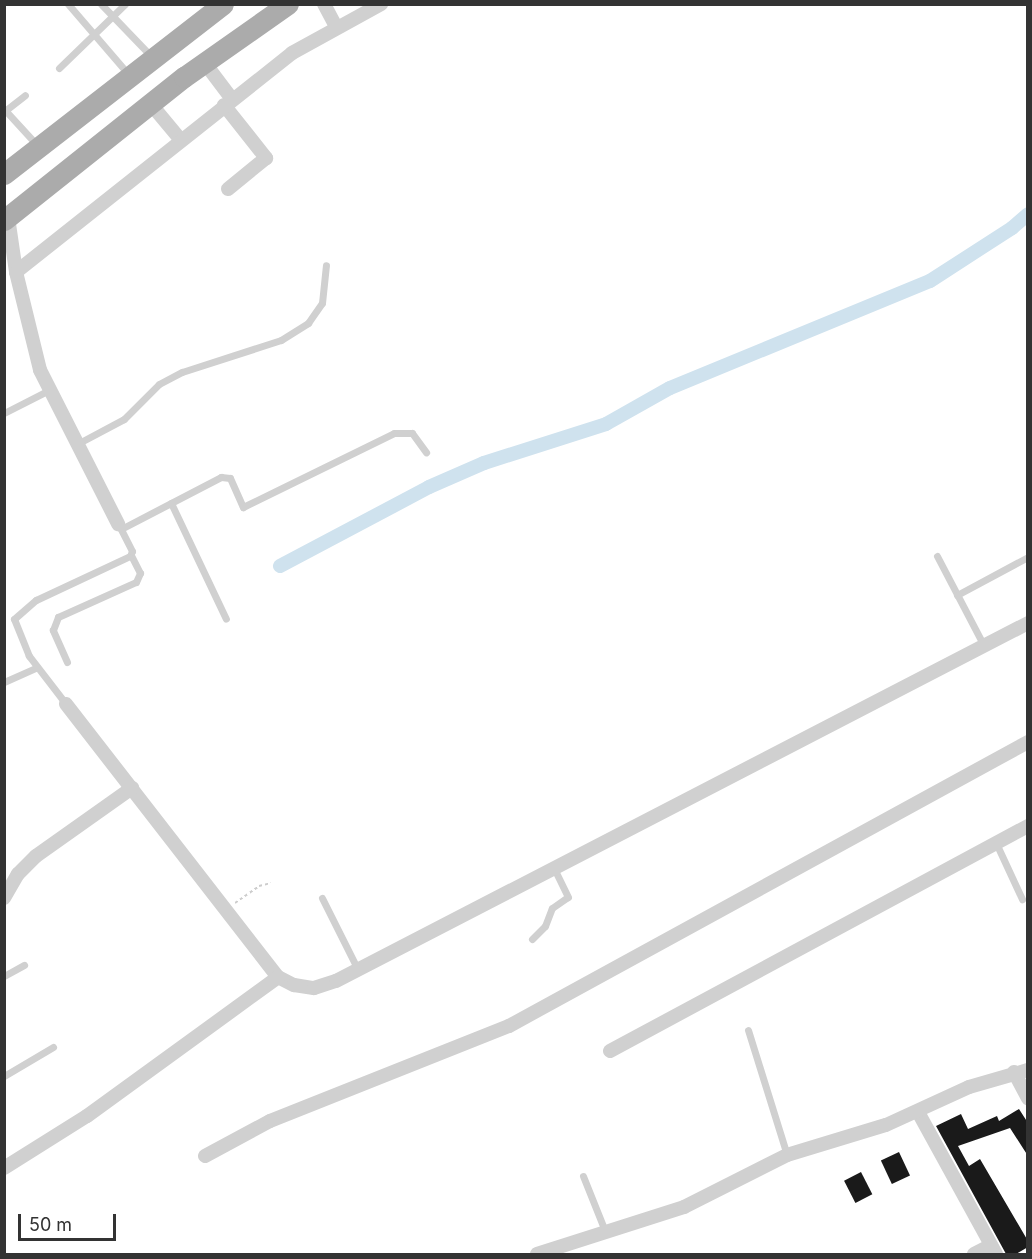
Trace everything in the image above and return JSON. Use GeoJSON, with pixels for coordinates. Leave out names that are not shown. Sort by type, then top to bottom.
{"type":"FeatureCollection","features":[{"type":"Feature","properties":{"kind":"main road"},"geometry":{"type":"LineString","coordinates":[[8,168],[223,4]]}},
{"type":"Feature","properties":{"kind":"main road"},"geometry":{"type":"LineString","coordinates":[[6,218],[204,62],[288,4]]}},
{"type":"Feature","properties":{"kind":"street"},"geometry":{"type":"LineString","coordinates":[[324,4],[336,27]]}},
{"type":"Feature","properties":{"kind":"street"},"geometry":{"type":"LineString","coordinates":[[16,272],[180,139],[292,53],[381,4]]}},
{"type":"Feature","properties":{"kind":"street"},"geometry":{"type":"LineString","coordinates":[[204,62],[266,158],[228,189]]}},
{"type":"Feature","properties":{"kind":"street"},"geometry":{"type":"LineString","coordinates":[[150,104],[180,139]]}},
{"type":"Feature","properties":{"kind":"street"},"geometry":{"type":"LineString","coordinates":[[6,218],[16,272],[49,390],[120,526]]}},
{"type":"Feature","properties":{"kind":"street"},"geometry":{"type":"LineString","coordinates":[[66,704],[278,977],[314,988],[358,969],[1028,623]]}},
{"type":"Feature","properties":{"kind":"street"},"geometry":{"type":"LineString","coordinates":[[205,1156],[270,1121],[509,1026],[1028,742]]}},
{"type":"Feature","properties":{"kind":"street"},"geometry":{"type":"LineString","coordinates":[[4,898],[18,874],[36,856],[132,788]]}},
{"type":"Feature","properties":{"kind":"street"},"geometry":{"type":"LineString","coordinates":[[610,1051],[1028,826]]}},
{"type":"Feature","properties":{"kind":"street"},"geometry":{"type":"LineString","coordinates":[[4,1168],[87,1116],[278,977]]}},
{"type":"Feature","properties":{"kind":"street"},"geometry":{"type":"LineString","coordinates":[[537,1254],[705,1198],[787,1155],[918,1112],[1021,1071],[1028,1098]]}},
{"type":"Feature","properties":{"kind":"street"},"geometry":{"type":"LineString","coordinates":[[918,1112],[993,1250],[974,1254]]}},
{"type":"Feature","properties":{"kind":"lane"},"geometry":{"type":"LineString","coordinates":[[68,4],[129,75]]}},
{"type":"Feature","properties":{"kind":"lane"},"geometry":{"type":"LineString","coordinates":[[101,4],[152,57]]}},
{"type":"Feature","properties":{"kind":"lane"},"geometry":{"type":"LineString","coordinates":[[60,68],[125,4]]}},
{"type":"Feature","properties":{"kind":"lane"},"geometry":{"type":"LineString","coordinates":[[25,95],[5,110],[38,147]]}},
{"type":"Feature","properties":{"kind":"lane"},"geometry":{"type":"LineString","coordinates":[[76,444],[124,419],[159,384],[182,372],[253,351],[292,334],[308,323],[322,303],[326,265]]}},
{"type":"Feature","properties":{"kind":"lane"},"geometry":{"type":"LineString","coordinates":[[4,413],[49,390]]}},
{"type":"Feature","properties":{"kind":"lane"},"geometry":{"type":"LineString","coordinates":[[67,662],[53,630],[58,617],[136,582],[140,573],[120,526],[225,476],[241,505],[247,506],[406,430],[417,438],[426,452]]}},
{"type":"Feature","properties":{"kind":"lane"},"geometry":{"type":"LineString","coordinates":[[171,503],[226,619]]}},
{"type":"Feature","properties":{"kind":"lane"},"geometry":{"type":"LineString","coordinates":[[66,704],[37,667],[14,622],[17,612],[131,555]]}},
{"type":"Feature","properties":{"kind":"lane"},"geometry":{"type":"LineString","coordinates":[[937,556],[984,646]]}},
{"type":"Feature","properties":{"kind":"lane"},"geometry":{"type":"LineString","coordinates":[[957,595],[1028,557]]}},
{"type":"Feature","properties":{"kind":"lane"},"geometry":{"type":"LineString","coordinates":[[4,682],[37,667]]}},
{"type":"Feature","properties":{"kind":"lane"},"geometry":{"type":"LineString","coordinates":[[996,843],[1022,899]]}},
{"type":"Feature","properties":{"kind":"lane"},"geometry":{"type":"LineString","coordinates":[[532,939],[545,926],[552,908],[568,897],[554,868]]}},
{"type":"Feature","properties":{"kind":"lane"},"geometry":{"type":"LineString","coordinates":[[322,898],[358,969]]}},
{"type":"Feature","properties":{"kind":"lane"},"geometry":{"type":"LineString","coordinates":[[4,976],[24,965]]}},
{"type":"Feature","properties":{"kind":"lane"},"geometry":{"type":"LineString","coordinates":[[748,1030],[787,1155]]}},
{"type":"Feature","properties":{"kind":"lane"},"geometry":{"type":"LineString","coordinates":[[4,1076],[53,1047]]}},
{"type":"Feature","properties":{"kind":"lane"},"geometry":{"type":"LineString","coordinates":[[583,1176],[604,1231]]}},
{"type":"Feature","properties":{"kind":"path"},"geometry":{"type":"LineString","coordinates":[[226,910],[259,886],[271,883]]}},
{"type":"Feature","properties":{"kind":"building"},"geometry":{"type":"Polygon","coordinates":[[[1019,1109],[1028,1123],[1028,1156],[1010,1128],[958,1146],[969,1166],[980,1159],[1028,1241],[1028,1247],[1016,1254],[1006,1254],[936,1126],[961,1114],[968,1129],[997,1116],[999,1121],[1019,1109]]]}},
{"type":"Feature","properties":{"kind":"building"},"geometry":{"type":"Polygon","coordinates":[[[899,1152],[910,1176],[892,1184],[881,1160],[899,1152]]]}},
{"type":"Feature","properties":{"kind":"building"},"geometry":{"type":"Polygon","coordinates":[[[861,1172],[872,1194],[855,1203],[844,1181],[861,1172]]]}},
{"type":"Feature","properties":{"kind":"waterway"},"geometry":{"type":"LineString","coordinates":[[280,566],[429,487],[484,463],[606,424],[670,388],[930,281],[1012,228],[1028,214]]}}]}
